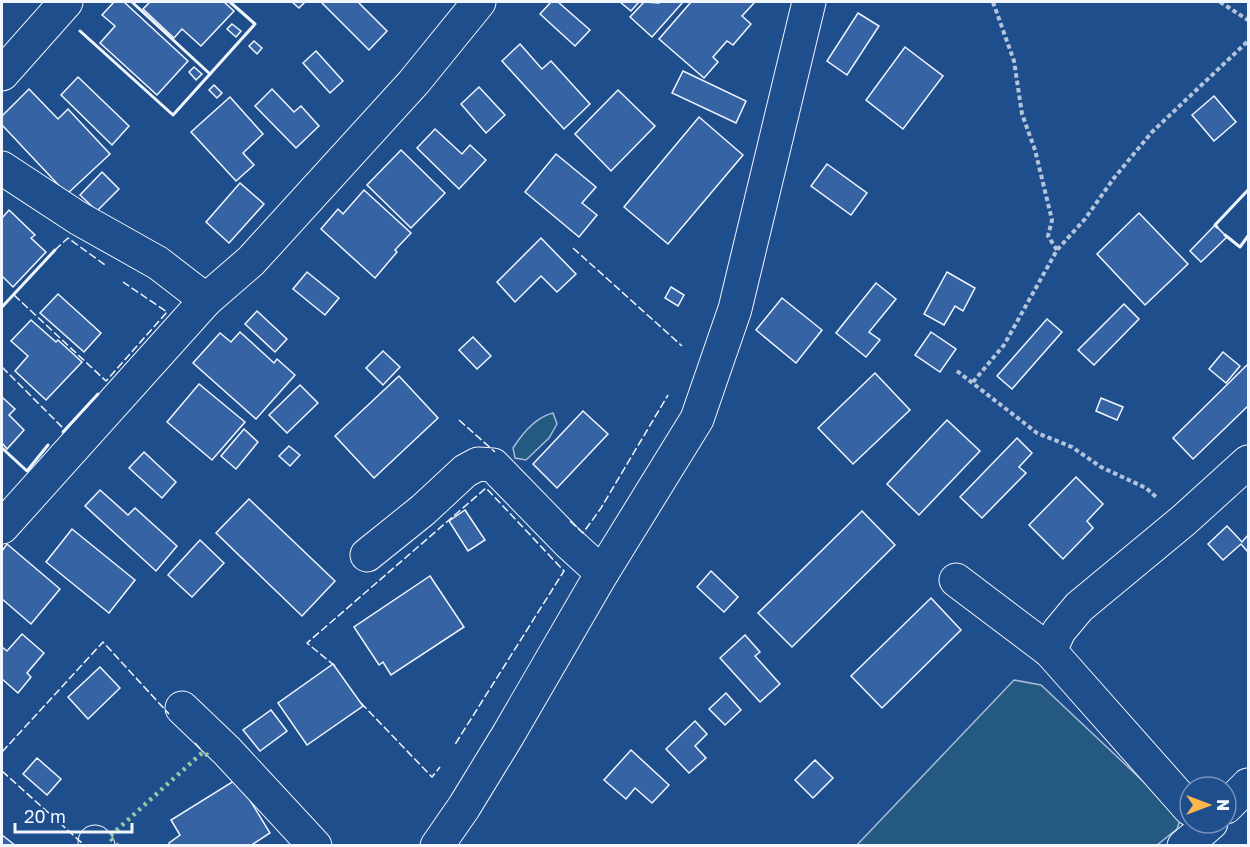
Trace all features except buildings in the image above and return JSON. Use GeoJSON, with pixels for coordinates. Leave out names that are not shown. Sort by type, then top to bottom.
{"type":"FeatureCollection","features":[{"type":"Feature","properties":{"kind":"street"},"geometry":{"type":"LineString","coordinates":[[2,74],[66,2]]}},
{"type":"Feature","properties":{"kind":"street"},"geometry":{"type":"LineString","coordinates":[[2,527],[206,300],[259,252],[414,82],[479,2]]}},
{"type":"Feature","properties":{"kind":"street"},"geometry":{"type":"LineString","coordinates":[[437,846],[465,807],[602,573],[697,419],[735,309],[809,2]]}},
{"type":"Feature","properties":{"kind":"street"},"geometry":{"type":"LineString","coordinates":[[2,168],[78,218],[158,263],[206,300]]}},
{"type":"Feature","properties":{"kind":"street"},"geometry":{"type":"LineString","coordinates":[[1050,651],[1059,631],[1079,607],[1184,520],[1248,462]]}},
{"type":"Feature","properties":{"kind":"street"},"geometry":{"type":"LineString","coordinates":[[367,555],[423,510],[465,471],[478,464],[493,465],[569,543],[602,573]]}},
{"type":"Feature","properties":{"kind":"street"},"geometry":{"type":"LineString","coordinates":[[956,580],[1050,651],[1178,795]]}},
{"type":"Feature","properties":{"kind":"street"},"geometry":{"type":"LineString","coordinates":[[182,708],[227,751],[315,846]]}},
{"type":"Feature","properties":{"kind":"path"},"geometry":{"type":"LineString","coordinates":[[993,2],[1014,61],[1022,114],[1035,150],[1052,220],[1048,236],[1057,250]]}},
{"type":"Feature","properties":{"kind":"path"},"geometry":{"type":"LineString","coordinates":[[1220,2],[1248,20]]}},
{"type":"Feature","properties":{"kind":"path"},"geometry":{"type":"LineString","coordinates":[[973,382],[1004,345],[1057,250],[1084,219],[1114,178],[1152,132],[1248,41]]}},
{"type":"Feature","properties":{"kind":"path"},"geometry":{"type":"LineString","coordinates":[[957,371],[1037,433],[1072,447],[1101,467],[1146,488],[1184,520]]}},
{"type":"Feature","properties":{"kind":"shaded area"},"geometry":{"type":"Polygon","coordinates":[[[553,413],[557,424],[549,438],[526,460],[515,458],[513,448],[525,432],[535,422],[553,413]]]}},
{"type":"Feature","properties":{"kind":"shaded area"},"geometry":{"type":"Polygon","coordinates":[[[1014,680],[1041,685],[1178,814],[1177,829],[1157,845],[856,846],[1014,680]]]}},
{"type":"Feature","properties":{"kind":"hedge"},"geometry":{"type":"LineString","coordinates":[[118,846],[109,837],[203,752],[210,757]]}},
{"type":"Feature","properties":{"kind":"fence"},"geometry":{"type":"LineString","coordinates":[[55,250],[68,238],[105,265]]}},
{"type":"Feature","properties":{"kind":"fence"},"geometry":{"type":"LineString","coordinates":[[573,248],[682,346]]}},
{"type":"Feature","properties":{"kind":"fence"},"geometry":{"type":"LineString","coordinates":[[14,295],[106,381],[167,312],[123,282]]}},
{"type":"Feature","properties":{"kind":"fence"},"geometry":{"type":"LineString","coordinates":[[2,367],[65,430]]}},
{"type":"Feature","properties":{"kind":"fence"},"geometry":{"type":"LineString","coordinates":[[570,521],[583,533],[601,508],[668,395]]}},
{"type":"Feature","properties":{"kind":"fence"},"geometry":{"type":"LineString","coordinates":[[459,420],[495,452]]}},
{"type":"Feature","properties":{"kind":"fence"},"geometry":{"type":"LineString","coordinates":[[335,666],[307,643],[486,488],[564,571],[454,746]]}},
{"type":"Feature","properties":{"kind":"fence"},"geometry":{"type":"LineString","coordinates":[[2,752],[103,642],[169,714]]}},
{"type":"Feature","properties":{"kind":"fence"},"geometry":{"type":"LineString","coordinates":[[361,703],[432,777],[440,767]]}},
{"type":"Feature","properties":{"kind":"fence"},"geometry":{"type":"LineString","coordinates":[[195,743],[203,752]]}},
{"type":"Feature","properties":{"kind":"fence"},"geometry":{"type":"LineString","coordinates":[[2,771],[82,843]]}},
{"type":"Feature","properties":{"kind":"wall"},"geometry":{"type":"LineString","coordinates":[[80,31],[173,115],[210,74],[132,2]]}},
{"type":"Feature","properties":{"kind":"wall"},"geometry":{"type":"LineString","coordinates":[[210,74],[255,24],[230,2]]}},
{"type":"Feature","properties":{"kind":"wall"},"geometry":{"type":"LineString","coordinates":[[1217,227],[1215,225],[1248,190]]}},
{"type":"Feature","properties":{"kind":"wall"},"geometry":{"type":"LineString","coordinates":[[1225,235],[1240,247],[1248,236]]}},
{"type":"Feature","properties":{"kind":"wall"},"geometry":{"type":"LineString","coordinates":[[2,307],[55,250]]}},
{"type":"Feature","properties":{"kind":"wall"},"geometry":{"type":"LineString","coordinates":[[63,432],[98,394]]}},
{"type":"Feature","properties":{"kind":"wall"},"geometry":{"type":"LineString","coordinates":[[2,448],[27,471],[48,445]]}}]}
